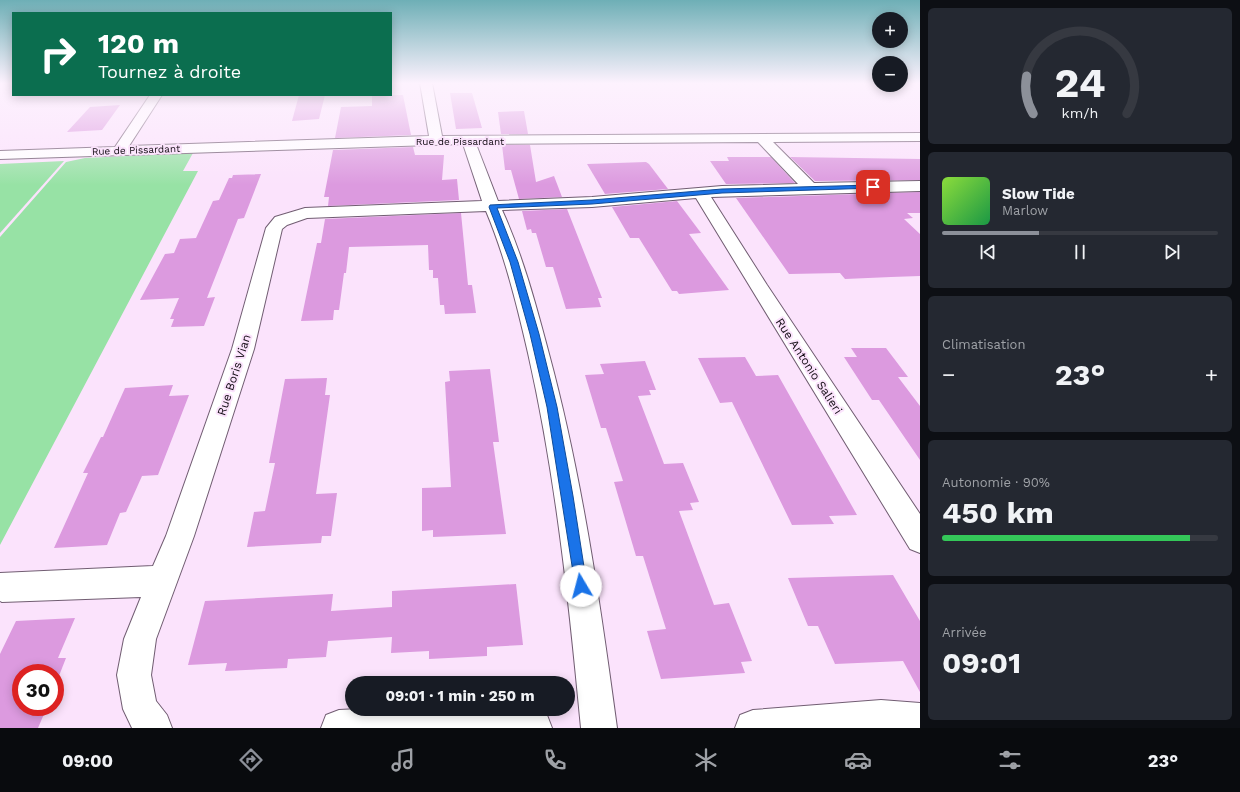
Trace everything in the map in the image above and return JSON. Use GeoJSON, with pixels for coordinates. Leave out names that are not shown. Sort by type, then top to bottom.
{"type":"FeatureCollection","features":[{"type":"Feature","properties":{"kind":"street"},"geometry":{"type":"LineString","coordinates":[[120,150],[142,117]]}},
{"type":"Feature","properties":{"kind":"street"},"geometry":{"type":"LineString","coordinates":[[432,117],[436,140]]}},
{"type":"Feature","properties":{"kind":"street"},"geometry":{"type":"LineString","coordinates":[[761,137],[810,188]]}},
{"type":"Feature","properties":{"kind":"street","name":"Rue de Pissardant"},"geometry":{"type":"LineString","coordinates":[[0,155],[436,140],[469,141],[761,137],[920,137]]}},
{"type":"Feature","properties":{"kind":"street"},"geometry":{"type":"LineString","coordinates":[[469,141],[492,207],[514,262],[552,407],[572,528],[599,728]]}},
{"type":"Feature","properties":{"kind":"street","name":"Rue Boris Vian"},"geometry":{"type":"LineString","coordinates":[[154,728],[140,709],[134,675],[140,639],[180,536],[243,349],[274,228],[281,221],[305,213],[492,207],[592,202],[701,193],[810,188],[920,186]]}},
{"type":"Feature","properties":{"kind":"street","name":"Rue Antonio Salieri"},"geometry":{"type":"LineString","coordinates":[[701,193],[760,289],[920,539]]}},
{"type":"Feature","properties":{"kind":"street"},"geometry":{"type":"LineString","coordinates":[[2,587],[162,581]]}},
{"type":"Feature","properties":{"kind":"street"},"geometry":{"type":"LineString","coordinates":[[753,728],[881,718],[920,721]]}},
{"type":"Feature","properties":{"kind":"street"},"geometry":{"type":"LineString","coordinates":[[339,728],[440,722],[534,728]]}},
{"type":"Feature","properties":{"kind":"green space"},"geometry":{"type":"Polygon","coordinates":[[[193,153],[183,171],[198,171],[0,545],[0,237],[66,162],[85,158],[193,153]]]}},
{"type":"Feature","properties":{"kind":"green space"},"geometry":{"type":"Polygon","coordinates":[[[64,161],[0,233],[0,164],[64,161]]]}},
{"type":"Feature","properties":{"kind":"building"},"geometry":{"type":"Polygon","coordinates":[[[81,117],[111,117],[102,130],[67,132],[81,117]]]}},
{"type":"Feature","properties":{"kind":"building"},"geometry":{"type":"Polygon","coordinates":[[[293,117],[320,117],[319,119],[292,121],[293,117]]]}},
{"type":"Feature","properties":{"kind":"building"},"geometry":{"type":"Polygon","coordinates":[[[339,117],[407,117],[411,135],[335,138],[339,117]]]}},
{"type":"Feature","properties":{"kind":"building"},"geometry":{"type":"Polygon","coordinates":[[[454,117],[479,117],[482,128],[456,129],[454,117]]]}},
{"type":"Feature","properties":{"kind":"building"},"geometry":{"type":"Polygon","coordinates":[[[499,117],[525,117],[528,134],[501,134],[499,117]]]}},
{"type":"Feature","properties":{"kind":"building"},"geometry":{"type":"Polygon","coordinates":[[[502,145],[530,145],[536,182],[554,176],[562,197],[519,199],[511,170],[505,170],[502,145]]]}},
{"type":"Feature","properties":{"kind":"building"},"geometry":{"type":"Polygon","coordinates":[[[413,147],[415,155],[444,155],[442,180],[457,179],[459,200],[328,206],[329,197],[324,197],[333,150],[413,147]]]}},
{"type":"Feature","properties":{"kind":"building"},"geometry":{"type":"Polygon","coordinates":[[[727,157],[771,157],[795,183],[726,184],[710,161],[729,161],[727,157]]]}},
{"type":"Feature","properties":{"kind":"building"},"geometry":{"type":"Polygon","coordinates":[[[790,157],[920,159],[920,180],[815,181],[790,157]]]}},
{"type":"Feature","properties":{"kind":"building"},"geometry":{"type":"Polygon","coordinates":[[[646,162],[668,189],[605,194],[587,164],[646,162]]]}},
{"type":"Feature","properties":{"kind":"building"},"geometry":{"type":"Polygon","coordinates":[[[261,174],[244,218],[238,219],[207,298],[215,297],[204,326],[171,327],[174,319],[170,319],[179,298],[140,300],[165,254],[174,253],[180,239],[196,238],[213,201],[219,200],[229,178],[232,178],[233,175],[261,174]]]}},
{"type":"Feature","properties":{"kind":"building"},"geometry":{"type":"Polygon","coordinates":[[[920,192],[920,213],[907,213],[913,218],[904,219],[920,234],[920,276],[845,279],[840,273],[789,274],[736,198],[920,192]]]}},
{"type":"Feature","properties":{"kind":"building"},"geometry":{"type":"Polygon","coordinates":[[[677,201],[701,233],[689,234],[729,290],[679,294],[677,291],[672,291],[639,238],[630,238],[612,207],[677,201]]]}},
{"type":"Feature","properties":{"kind":"building"},"geometry":{"type":"Polygon","coordinates":[[[567,209],[602,298],[598,298],[601,307],[566,309],[553,267],[546,267],[536,233],[532,233],[531,229],[527,230],[522,211],[567,209]]]}},
{"type":"Feature","properties":{"kind":"building"},"geometry":{"type":"Polygon","coordinates":[[[461,213],[468,285],[472,285],[476,313],[445,314],[444,305],[440,305],[438,278],[433,278],[433,270],[429,270],[428,245],[349,247],[339,310],[334,310],[333,320],[301,321],[317,243],[321,243],[325,219],[461,213]]]}},
{"type":"Feature","properties":{"kind":"building"},"geometry":{"type":"Polygon","coordinates":[[[851,348],[886,348],[908,377],[898,377],[920,406],[920,460],[879,400],[872,400],[844,357],[857,357],[851,348]]]}},
{"type":"Feature","properties":{"kind":"building"},"geometry":{"type":"Polygon","coordinates":[[[745,357],[756,376],[778,375],[857,515],[829,516],[834,524],[792,525],[732,402],[720,403],[698,358],[745,357]]]}},
{"type":"Feature","properties":{"kind":"building"},"geometry":{"type":"Polygon","coordinates":[[[645,361],[656,390],[649,390],[651,395],[638,396],[664,464],[683,463],[699,502],[690,503],[693,510],[679,511],[714,605],[729,603],[752,661],[741,662],[745,673],[661,679],[647,631],[666,629],[643,556],[636,556],[614,482],[623,481],[606,428],[601,428],[585,375],[604,374],[600,364],[645,361]]]}},
{"type":"Feature","properties":{"kind":"building"},"geometry":{"type":"Polygon","coordinates":[[[490,369],[499,442],[493,442],[506,534],[433,537],[433,530],[422,531],[422,488],[451,487],[445,382],[450,381],[449,371],[490,369]]]}},
{"type":"Feature","properties":{"kind":"building"},"geometry":{"type":"Polygon","coordinates":[[[327,378],[325,395],[330,395],[316,494],[337,493],[331,536],[322,536],[321,543],[247,547],[254,512],[265,511],[275,463],[269,463],[285,379],[327,378]]]}},
{"type":"Feature","properties":{"kind":"building"},"geometry":{"type":"Polygon","coordinates":[[[173,385],[169,396],[189,395],[158,475],[142,476],[126,512],[120,513],[107,545],[54,548],[88,473],[83,473],[101,437],[103,437],[125,388],[173,385]]]}},
{"type":"Feature","properties":{"kind":"building"},"geometry":{"type":"Polygon","coordinates":[[[893,575],[920,621],[920,692],[903,661],[835,664],[818,626],[808,626],[788,578],[893,575]]]}},
{"type":"Feature","properties":{"kind":"building"},"geometry":{"type":"Polygon","coordinates":[[[516,584],[523,645],[487,647],[487,656],[429,659],[429,651],[391,653],[392,637],[328,641],[326,657],[288,659],[287,668],[225,671],[227,663],[188,665],[205,601],[333,594],[331,611],[392,607],[392,591],[516,584]]]}},
{"type":"Feature","properties":{"kind":"building"},"geometry":{"type":"Polygon","coordinates":[[[75,618],[58,658],[66,658],[64,664],[12,664],[12,716],[43,716],[38,728],[0,728],[0,654],[16,621],[75,618]]]}},
{"type":"Feature","properties":{"kind":"route"},"geometry":{"type":"LineString","coordinates":[[581,586],[568,496],[552,407],[514,262],[492,207],[592,202],[722,191],[873,187]]}}]}
